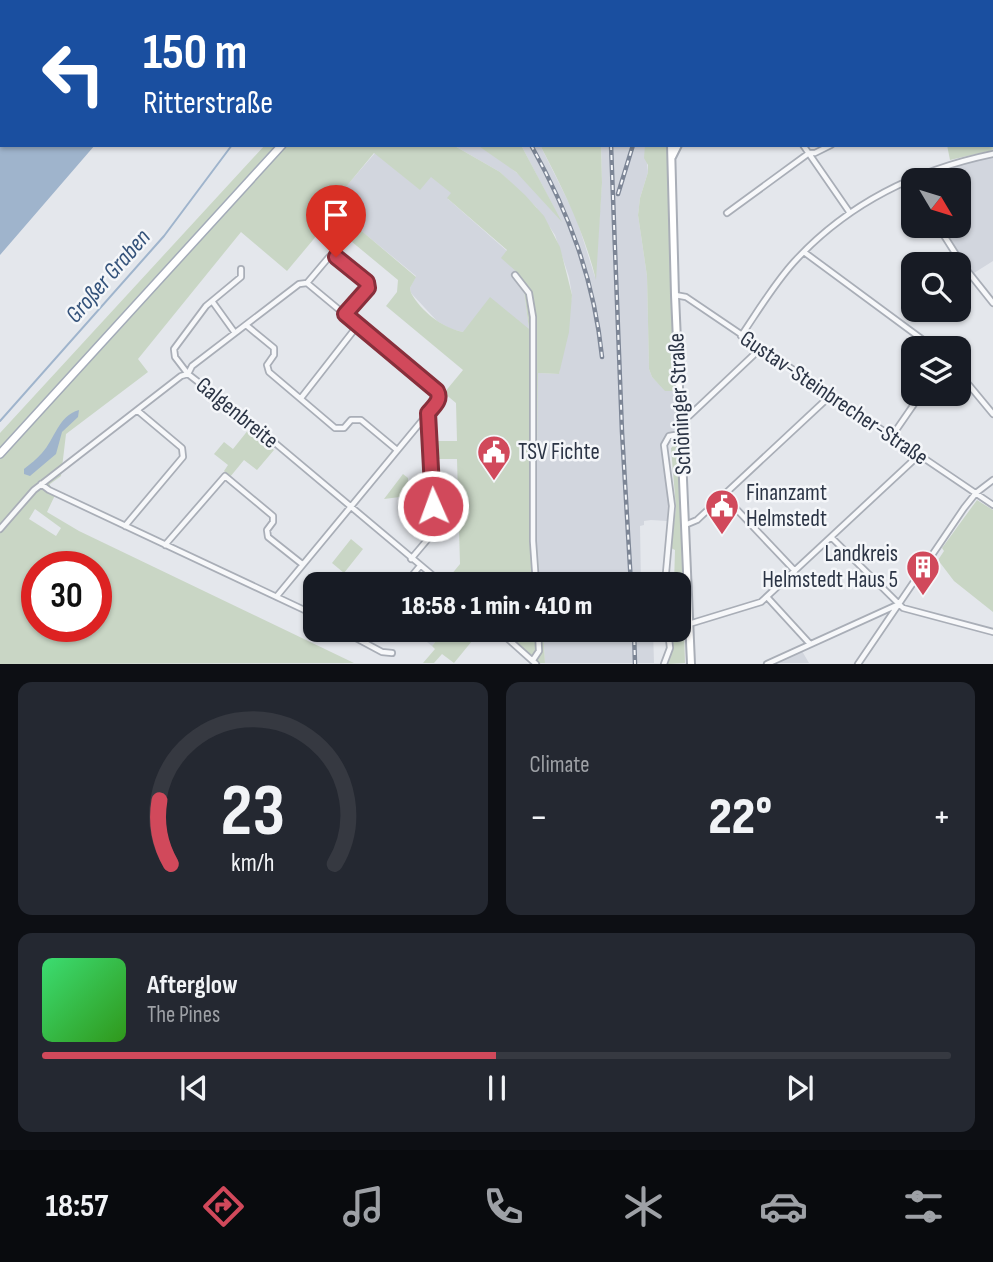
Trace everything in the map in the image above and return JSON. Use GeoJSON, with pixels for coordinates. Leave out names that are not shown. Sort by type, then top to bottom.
{"type":"FeatureCollection","features":[{"type":"Feature","properties":{"kind":"main road"},"geometry":{"type":"LineString","coordinates":[[0,454],[280,147]]}},
{"type":"Feature","properties":{"kind":"main road","name":"Schöninger Straße"},"geometry":{"type":"LineString","coordinates":[[668,147],[687,572]]}},
{"type":"Feature","properties":{"kind":"main road"},"geometry":{"type":"LineString","coordinates":[[671,158],[677,147]]}},
{"type":"Feature","properties":{"kind":"main road","name":"Schöninger Straße"},"geometry":{"type":"LineString","coordinates":[[690,642],[691,663]]}},
{"type":"Feature","properties":{"kind":"street"},"geometry":{"type":"LineString","coordinates":[[804,147],[850,213]]}},
{"type":"Feature","properties":{"kind":"street"},"geometry":{"type":"LineString","coordinates":[[727,213],[808,153],[816,153],[827,147]]}},
{"type":"Feature","properties":{"kind":"street"},"geometry":{"type":"LineString","coordinates":[[940,168],[953,162],[993,154]]}},
{"type":"Feature","properties":{"kind":"street"},"geometry":{"type":"LineString","coordinates":[[741,336],[782,276],[804,252],[850,213],[901,186]]}},
{"type":"Feature","properties":{"kind":"street"},"geometry":{"type":"LineString","coordinates":[[946,238],[993,303]]}},
{"type":"Feature","properties":{"kind":"street"},"geometry":{"type":"LineString","coordinates":[[804,252],[918,336]]}},
{"type":"Feature","properties":{"kind":"street"},"geometry":{"type":"LineString","coordinates":[[242,269],[241,277],[212,301],[173,352],[188,374],[192,366],[299,284],[307,283],[329,257],[336,257],[367,282],[368,288],[345,314]]}},
{"type":"Feature","properties":{"kind":"street"},"geometry":{"type":"LineString","coordinates":[[515,275],[529,293],[533,317],[535,572]]}},
{"type":"Feature","properties":{"kind":"street"},"geometry":{"type":"LineString","coordinates":[[277,597],[439,400],[437,391],[307,283]]}},
{"type":"Feature","properties":{"kind":"street","name":"Gustav-Steinbrecher-Straße"},"geometry":{"type":"LineString","coordinates":[[675,295],[686,297],[993,505]]}},
{"type":"Feature","properties":{"kind":"street"},"geometry":{"type":"LineString","coordinates":[[212,301],[235,333]]}},
{"type":"Feature","properties":{"kind":"street"},"geometry":{"type":"LineString","coordinates":[[246,325],[274,348],[274,355],[267,365],[269,372],[335,428],[344,428],[351,419],[361,420],[397,450]]}},
{"type":"Feature","properties":{"kind":"street"},"geometry":{"type":"LineString","coordinates":[[301,398],[358,325]]}},
{"type":"Feature","properties":{"kind":"street"},"geometry":{"type":"LineString","coordinates":[[680,417],[688,416],[761,348]]}},
{"type":"Feature","properties":{"kind":"street","name":"Galgenbreite"},"geometry":{"type":"LineString","coordinates":[[0,529],[26,497],[41,484],[181,376],[188,374],[256,427],[428,572]]}},
{"type":"Feature","properties":{"kind":"street"},"geometry":{"type":"LineString","coordinates":[[971,387],[993,414]]}},
{"type":"Feature","properties":{"kind":"street"},"geometry":{"type":"LineString","coordinates":[[685,525],[697,520],[724,496],[830,396]]}},
{"type":"Feature","properties":{"kind":"street"},"geometry":{"type":"LineString","coordinates":[[892,436],[913,406]]}},
{"type":"Feature","properties":{"kind":"street"},"geometry":{"type":"LineString","coordinates":[[125,526],[183,457],[182,448],[138,411]]}},
{"type":"Feature","properties":{"kind":"street"},"geometry":{"type":"LineString","coordinates":[[411,559],[433,533],[428,413]]}},
{"type":"Feature","properties":{"kind":"street"},"geometry":{"type":"LineString","coordinates":[[666,572],[672,506],[664,445],[669,436],[681,434]]}},
{"type":"Feature","properties":{"kind":"street"},"geometry":{"type":"LineString","coordinates":[[691,623],[752,606],[766,597],[919,455]]}},
{"type":"Feature","properties":{"kind":"street"},"geometry":{"type":"LineString","coordinates":[[165,545],[225,476],[273,516],[273,522],[267,530],[268,537],[302,565]]}},
{"type":"Feature","properties":{"kind":"street"},"geometry":{"type":"LineString","coordinates":[[858,663],[976,493],[993,480]]}},
{"type":"Feature","properties":{"kind":"street"},"geometry":{"type":"LineString","coordinates":[[41,484],[49,491],[303,609]]}},
{"type":"Feature","properties":{"kind":"street"},"geometry":{"type":"LineString","coordinates":[[724,496],[794,571]]}},
{"type":"Feature","properties":{"kind":"street"},"geometry":{"type":"LineString","coordinates":[[831,537],[903,608],[993,632]]}},
{"type":"Feature","properties":{"kind":"street"},"geometry":{"type":"LineString","coordinates":[[415,572],[420,566]]}},
{"type":"Feature","properties":{"kind":"street"},"geometry":{"type":"LineString","coordinates":[[766,597],[810,644]]}},
{"type":"Feature","properties":{"kind":"street"},"geometry":{"type":"LineString","coordinates":[[767,663],[898,604]]}},
{"type":"Feature","properties":{"kind":"street"},"geometry":{"type":"LineString","coordinates":[[365,642],[382,652],[392,653]]}},
{"type":"Feature","properties":{"kind":"street"},"geometry":{"type":"LineString","coordinates":[[512,642],[535,662],[539,642]]}},
{"type":"Feature","properties":{"kind":"street"},"geometry":{"type":"LineString","coordinates":[[664,663],[670,648],[669,642]]}},
{"type":"Feature","properties":{"kind":"shaded area"},"geometry":{"type":"Polygon","coordinates":[[[456,147],[480,147],[505,163],[525,180],[560,219],[522,147],[541,147],[576,217],[595,277],[602,183],[601,147],[645,147],[648,172],[638,215],[647,276],[649,369],[658,383],[676,391],[678,435],[668,438],[666,443],[669,490],[667,521],[644,521],[644,525],[640,526],[641,572],[539,572],[536,535],[538,373],[559,374],[572,295],[555,235],[536,207],[500,172],[456,147]]]}},
{"type":"Feature","properties":{"kind":"shaded area"},"geometry":{"type":"Polygon","coordinates":[[[375,153],[420,189],[431,176],[452,193],[448,199],[507,251],[524,291],[529,329],[463,332],[437,321],[411,293],[410,288],[416,276],[330,205],[375,153]]]}},
{"type":"Feature","properties":{"kind":"shaded area"},"geometry":{"type":"Polygon","coordinates":[[[993,157],[993,261],[974,273],[971,269],[971,252],[958,252],[950,238],[971,238],[971,168],[946,168],[993,157]]]}},
{"type":"Feature","properties":{"kind":"shaded area"},"geometry":{"type":"Polygon","coordinates":[[[544,642],[653,642],[654,663],[545,663],[544,642]]]}},
{"type":"Feature","properties":{"kind":"shaded area"},"geometry":{"type":"Polygon","coordinates":[[[802,651],[809,663],[774,663],[802,651]]]}},
{"type":"Feature","properties":{"kind":"green space"},"geometry":{"type":"Polygon","coordinates":[[[263,147],[456,147],[500,172],[544,216],[560,247],[572,295],[569,332],[559,374],[538,373],[536,535],[539,572],[453,572],[460,564],[457,459],[435,459],[434,441],[457,441],[456,403],[444,393],[463,370],[386,306],[397,292],[398,280],[328,222],[287,271],[241,232],[138,359],[148,372],[66,434],[61,476],[50,484],[50,488],[57,491],[47,512],[79,531],[303,639],[303,642],[310,642],[354,663],[0,664],[0,433],[263,147]],[[374,153],[331,205],[416,277],[410,288],[411,293],[426,312],[440,322],[463,332],[490,297],[529,329],[524,291],[515,278],[518,273],[501,258],[507,250],[447,198],[451,193],[431,177],[420,190],[374,153]],[[35,509],[29,519],[56,536],[61,528],[35,509]]]}},
{"type":"Feature","properties":{"kind":"green space"},"geometry":{"type":"Polygon","coordinates":[[[480,147],[522,147],[562,222],[516,172],[480,147]]]}},
{"type":"Feature","properties":{"kind":"green space"},"geometry":{"type":"Polygon","coordinates":[[[541,147],[601,147],[602,183],[596,280],[579,227],[541,147]]]}},
{"type":"Feature","properties":{"kind":"green space"},"geometry":{"type":"Polygon","coordinates":[[[645,147],[673,147],[667,156],[676,391],[665,391],[652,377],[649,369],[647,276],[638,215],[648,172],[644,158],[645,147]]]}},
{"type":"Feature","properties":{"kind":"green space"},"geometry":{"type":"Polygon","coordinates":[[[947,147],[993,147],[993,150],[950,160],[947,147]]]}},
{"type":"Feature","properties":{"kind":"green space"},"geometry":{"type":"Polygon","coordinates":[[[249,429],[274,450],[257,470],[244,460],[230,477],[224,471],[228,465],[214,454],[224,442],[233,449],[249,429]]]}},
{"type":"Feature","properties":{"kind":"green space"},"geometry":{"type":"Polygon","coordinates":[[[678,442],[682,572],[674,572],[675,550],[671,548],[676,508],[671,448],[678,442]]]}},
{"type":"Feature","properties":{"kind":"green space"},"geometry":{"type":"Polygon","coordinates":[[[403,474],[408,478],[408,496],[384,499],[403,474]]]}},
{"type":"Feature","properties":{"kind":"green space"},"geometry":{"type":"Polygon","coordinates":[[[977,500],[993,510],[993,612],[954,581],[938,560],[944,551],[942,548],[977,500]]]}},
{"type":"Feature","properties":{"kind":"green space"},"geometry":{"type":"Polygon","coordinates":[[[351,539],[363,549],[345,572],[332,563],[351,539]]]}},
{"type":"Feature","properties":{"kind":"green space"},"geometry":{"type":"Polygon","coordinates":[[[435,642],[471,642],[454,663],[442,654],[434,663],[423,663],[435,649],[432,646],[435,642]]]}},
{"type":"Feature","properties":{"kind":"green space"},"geometry":{"type":"Polygon","coordinates":[[[507,642],[544,642],[545,663],[537,663],[536,656],[524,656],[507,642]]]}},
{"type":"Feature","properties":{"kind":"green space"},"geometry":{"type":"Polygon","coordinates":[[[672,642],[684,642],[685,663],[668,664],[672,642]]]}},
{"type":"Feature","properties":{"kind":"water"},"geometry":{"type":"Polygon","coordinates":[[[0,147],[93,147],[0,255],[0,147]]]}},
{"type":"Feature","properties":{"kind":"water"},"geometry":{"type":"Polygon","coordinates":[[[79,410],[78,417],[62,432],[56,454],[30,476],[24,474],[24,469],[42,453],[66,417],[79,410]]]}},
{"type":"Feature","properties":{"kind":"waterway","name":"Großer Graben"},"geometry":{"type":"LineString","coordinates":[[0,421],[164,236],[231,147]]}},
{"type":"Feature","properties":{"kind":"railway"},"geometry":{"type":"LineString","coordinates":[[532,147],[557,196],[578,247],[593,301],[602,357]]}},
{"type":"Feature","properties":{"kind":"railway"},"geometry":{"type":"LineString","coordinates":[[611,147],[630,572]]}},
{"type":"Feature","properties":{"kind":"railway"},"geometry":{"type":"LineString","coordinates":[[618,194],[632,147]]}},
{"type":"Feature","properties":{"kind":"railway"},"geometry":{"type":"LineString","coordinates":[[634,642],[635,664]]}},
{"type":"Feature","properties":{"kind":"place","name":"TSV Fichte"},"geometry":{"type":"Point","coordinates":[494,482]}},
{"type":"Feature","properties":{"kind":"place","name":"Finanzamt Helmstedt"},"geometry":{"type":"Point","coordinates":[722,536]}},
{"type":"Feature","properties":{"kind":"place","name":"Landkreis Helmstedt Haus 5"},"geometry":{"type":"Point","coordinates":[923,597]}},
{"type":"Feature","properties":{"kind":"route"},"geometry":{"type":"LineString","coordinates":[[336,257],[367,282],[368,288],[345,314],[439,395],[439,400],[428,413],[433,506]]}}]}
